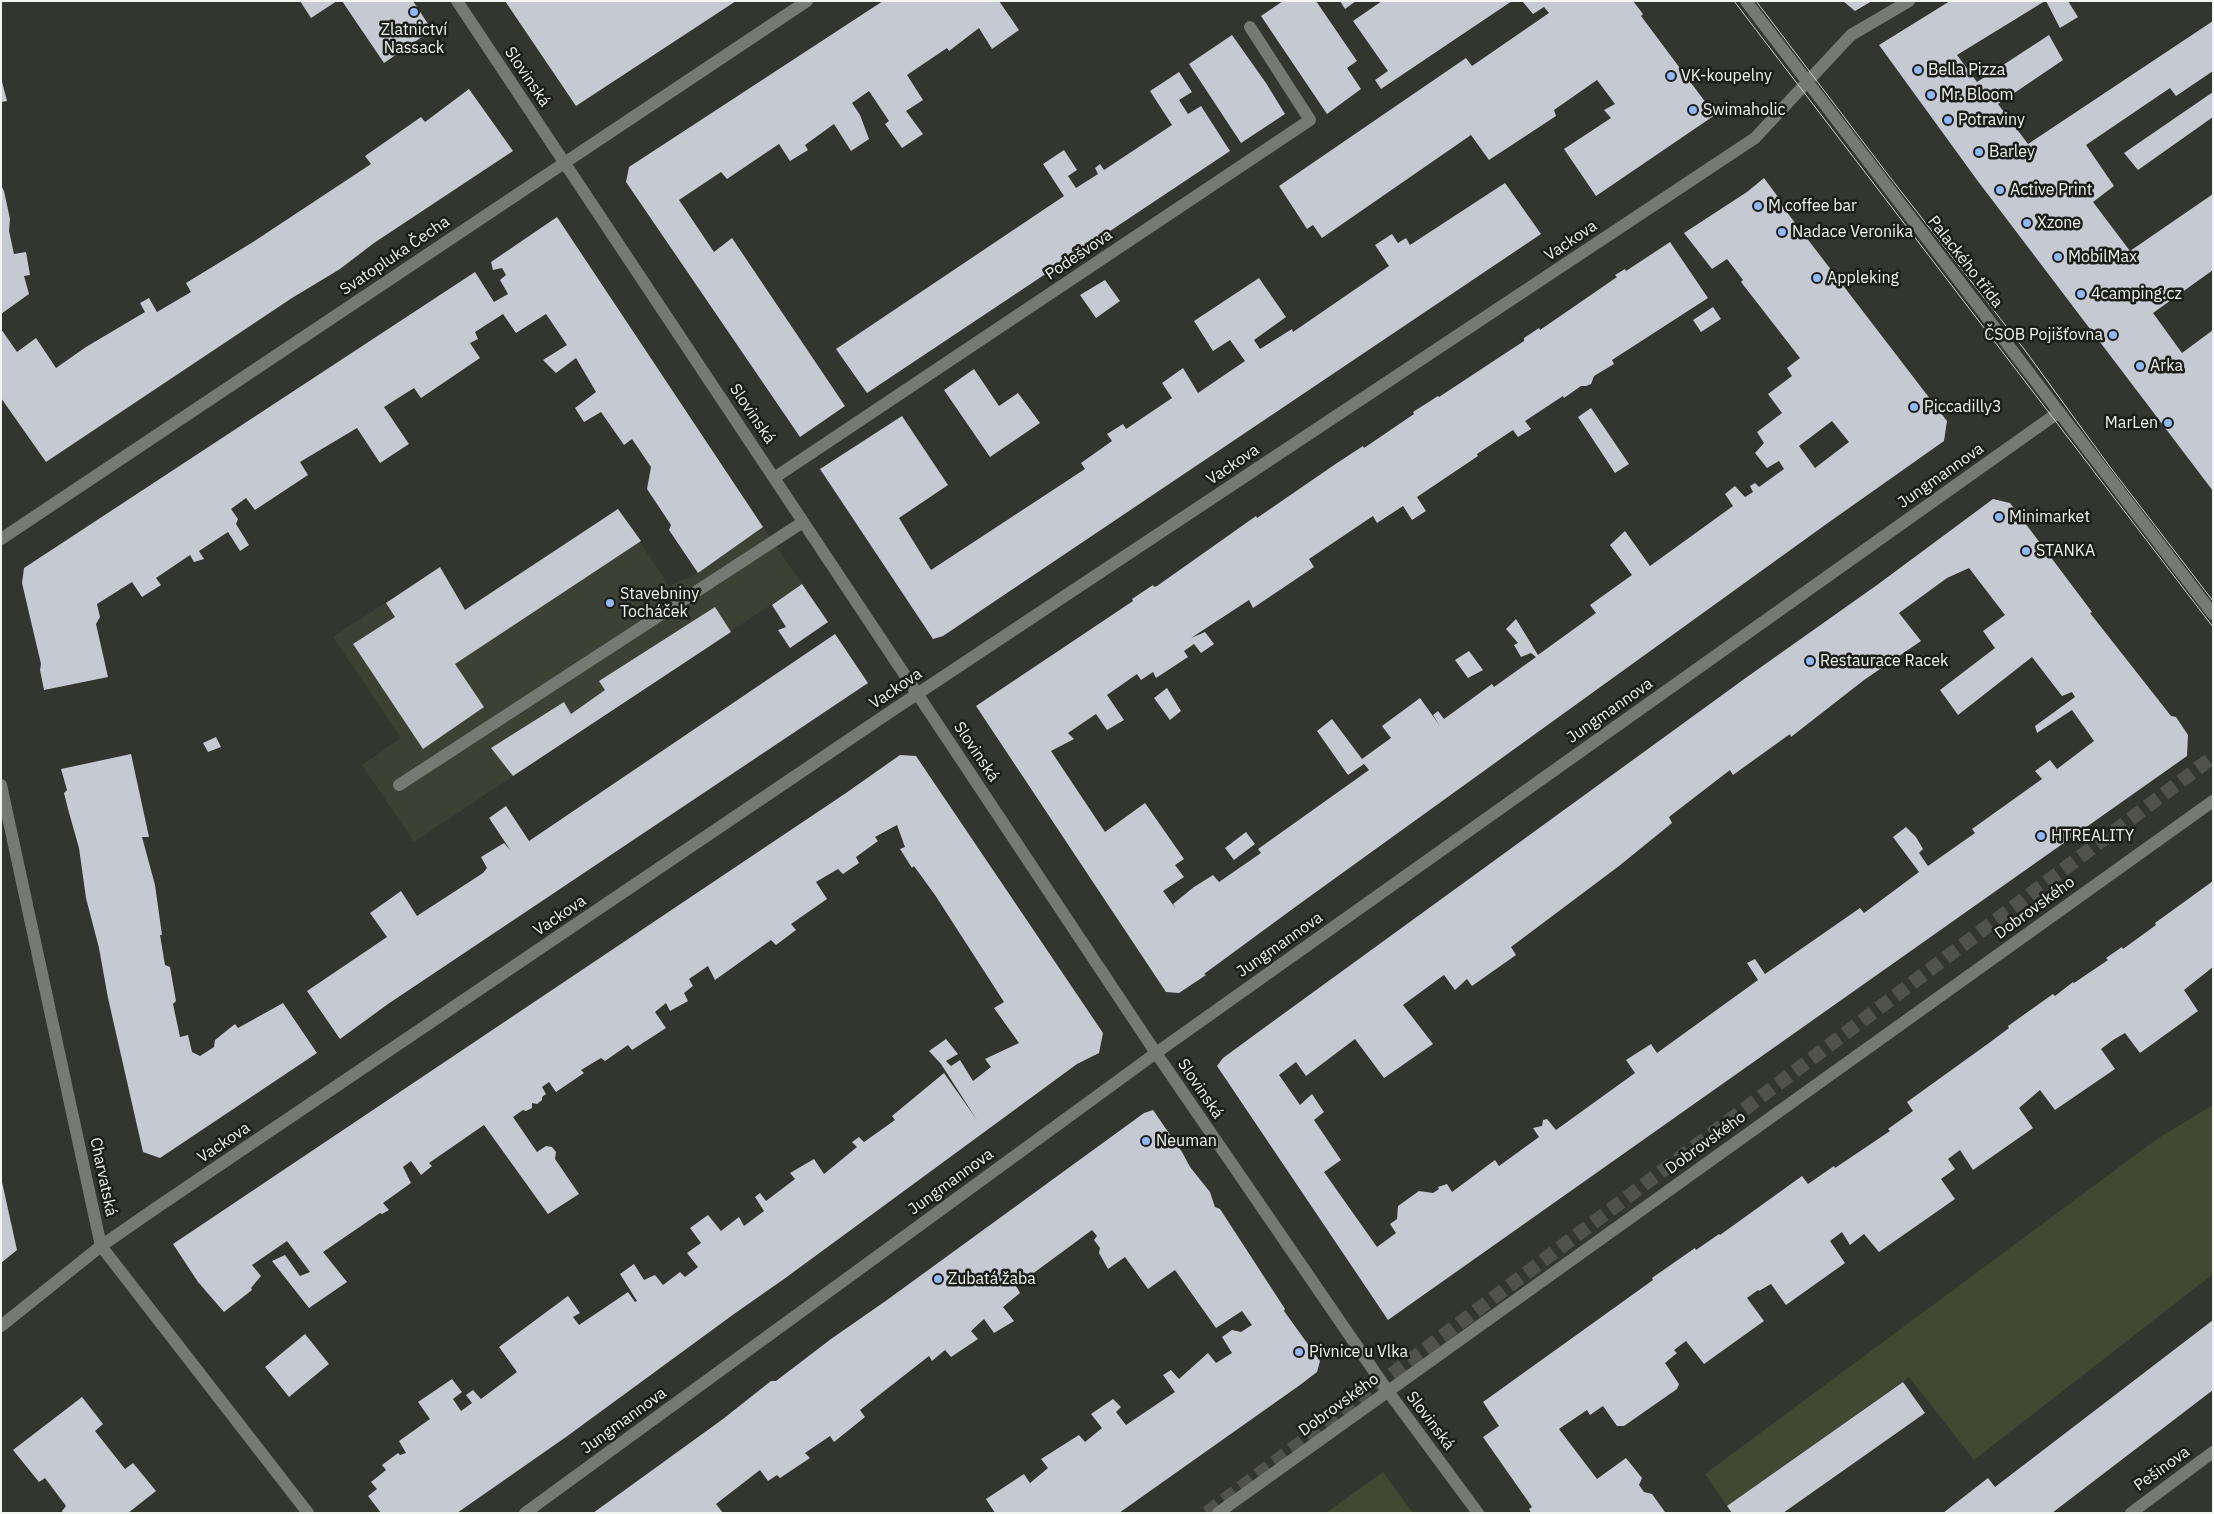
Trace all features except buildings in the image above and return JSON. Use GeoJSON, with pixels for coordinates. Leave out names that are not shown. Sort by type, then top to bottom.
{"type":"FeatureCollection","features":[{"type":"Feature","properties":{"kind":"street","name":"Slovinská"},"geometry":{"type":"LineString","coordinates":[[457,1],[1156,1053],[1387,1390],[1478,1513]]}},
{"type":"Feature","properties":{"kind":"street","name":"Svatopluka Čecha"},"geometry":{"type":"LineString","coordinates":[[1,539],[807,1]]}},
{"type":"Feature","properties":{"kind":"street","name":"Palackého třída"},"geometry":{"type":"LineString","coordinates":[[1746,1],[2213,614]]}},
{"type":"Feature","properties":{"kind":"street","name":"Vackova"},"geometry":{"type":"LineString","coordinates":[[1,1326],[101,1246],[917,694],[1755,138],[1809,83],[1851,35],[1909,1]]}},
{"type":"Feature","properties":{"kind":"street","name":"Podešvova"},"geometry":{"type":"LineString","coordinates":[[774,478],[1310,120],[1250,28]]}},
{"type":"Feature","properties":{"kind":"street","name":"Jungmannova"},"geometry":{"type":"LineString","coordinates":[[525,1513],[1156,1053],[2059,412]]}},
{"type":"Feature","properties":{"kind":"street"},"geometry":{"type":"LineString","coordinates":[[399,785],[803,522]]}},
{"type":"Feature","properties":{"kind":"street","name":"Charvatská"},"geometry":{"type":"LineString","coordinates":[[1,785],[101,1246],[308,1513]]}},
{"type":"Feature","properties":{"kind":"street","name":"Dobrovského"},"geometry":{"type":"LineString","coordinates":[[1218,1513],[1387,1390],[2213,801]]}},
{"type":"Feature","properties":{"kind":"street","name":"Pešinova"},"geometry":{"type":"LineString","coordinates":[[2131,1513],[2213,1452]]}},
{"type":"Feature","properties":{"kind":"shaded area"},"geometry":{"type":"Polygon","coordinates":[[[618,509],[669,586],[698,573],[763,527],[802,584],[414,842],[362,765],[401,738],[333,637],[440,567],[465,609],[618,509]]]}},
{"type":"Feature","properties":{"kind":"shaded area"},"geometry":{"type":"Polygon","coordinates":[[[2213,1105],[2213,1274],[1974,1460],[1909,1377],[1727,1506],[1705,1474],[2157,1139],[2213,1105]]]}},
{"type":"Feature","properties":{"kind":"shaded area"},"geometry":{"type":"Polygon","coordinates":[[[1383,1472],[1413,1513],[1326,1513],[1383,1472]]]}},
{"type":"Feature","properties":{"kind":"tunnel"},"geometry":{"type":"LineString","coordinates":[[1207,1513],[2213,757]]}},
{"type":"Feature","properties":{"kind":"tram line"},"geometry":{"type":"LineString","coordinates":[[1734,1],[2213,627]]}},
{"type":"Feature","properties":{"kind":"tram line"},"geometry":{"type":"LineString","coordinates":[[1756,1],[2024,349],[2110,467],[2213,601]]}},
{"type":"Feature","properties":{"kind":"place","name":"Zlatnictví Nassack"},"geometry":{"type":"Point","coordinates":[414,12]}},
{"type":"Feature","properties":{"kind":"place","name":"Bella Pizza"},"geometry":{"type":"Point","coordinates":[1918,70]}},
{"type":"Feature","properties":{"kind":"place","name":"VK-koupelny"},"geometry":{"type":"Point","coordinates":[1671,76]}},
{"type":"Feature","properties":{"kind":"place","name":"Mr. Bloom"},"geometry":{"type":"Point","coordinates":[1931,95]}},
{"type":"Feature","properties":{"kind":"place","name":"Swimaholic"},"geometry":{"type":"Point","coordinates":[1693,110]}},
{"type":"Feature","properties":{"kind":"place","name":"Potraviny"},"geometry":{"type":"Point","coordinates":[1948,120]}},
{"type":"Feature","properties":{"kind":"place","name":"Barley"},"geometry":{"type":"Point","coordinates":[1979,152]}},
{"type":"Feature","properties":{"kind":"place","name":"Active Print"},"geometry":{"type":"Point","coordinates":[2000,190]}},
{"type":"Feature","properties":{"kind":"place","name":"M coffee bar"},"geometry":{"type":"Point","coordinates":[1758,206]}},
{"type":"Feature","properties":{"kind":"place","name":"Xzone"},"geometry":{"type":"Point","coordinates":[2027,223]}},
{"type":"Feature","properties":{"kind":"place","name":"Nadace Veronika"},"geometry":{"type":"Point","coordinates":[1782,232]}},
{"type":"Feature","properties":{"kind":"place","name":"MobilMax"},"geometry":{"type":"Point","coordinates":[2058,257]}},
{"type":"Feature","properties":{"kind":"place","name":"Appleking"},"geometry":{"type":"Point","coordinates":[1817,278]}},
{"type":"Feature","properties":{"kind":"place","name":"4camping.cz"},"geometry":{"type":"Point","coordinates":[2081,294]}},
{"type":"Feature","properties":{"kind":"place","name":"ČSOB Pojišťovna"},"geometry":{"type":"Point","coordinates":[2113,335]}},
{"type":"Feature","properties":{"kind":"place","name":"Arka"},"geometry":{"type":"Point","coordinates":[2140,366]}},
{"type":"Feature","properties":{"kind":"place","name":"Piccadilly3"},"geometry":{"type":"Point","coordinates":[1914,407]}},
{"type":"Feature","properties":{"kind":"place","name":"MarLen"},"geometry":{"type":"Point","coordinates":[2168,423]}},
{"type":"Feature","properties":{"kind":"place","name":"Minimarket"},"geometry":{"type":"Point","coordinates":[1999,517]}},
{"type":"Feature","properties":{"kind":"place","name":"STANKA"},"geometry":{"type":"Point","coordinates":[2026,551]}},
{"type":"Feature","properties":{"kind":"place","name":"Stavebniny Tocháček"},"geometry":{"type":"Point","coordinates":[610,603]}},
{"type":"Feature","properties":{"kind":"place","name":"Restaurace Racek"},"geometry":{"type":"Point","coordinates":[1810,661]}},
{"type":"Feature","properties":{"kind":"place","name":"HTREALITY"},"geometry":{"type":"Point","coordinates":[2041,836]}},
{"type":"Feature","properties":{"kind":"place","name":"Neuman"},"geometry":{"type":"Point","coordinates":[1146,1141]}},
{"type":"Feature","properties":{"kind":"place","name":"Zubatá žaba"},"geometry":{"type":"Point","coordinates":[938,1279]}},
{"type":"Feature","properties":{"kind":"place","name":"Pivnice u Vlka"},"geometry":{"type":"Point","coordinates":[1299,1352]}}]}
